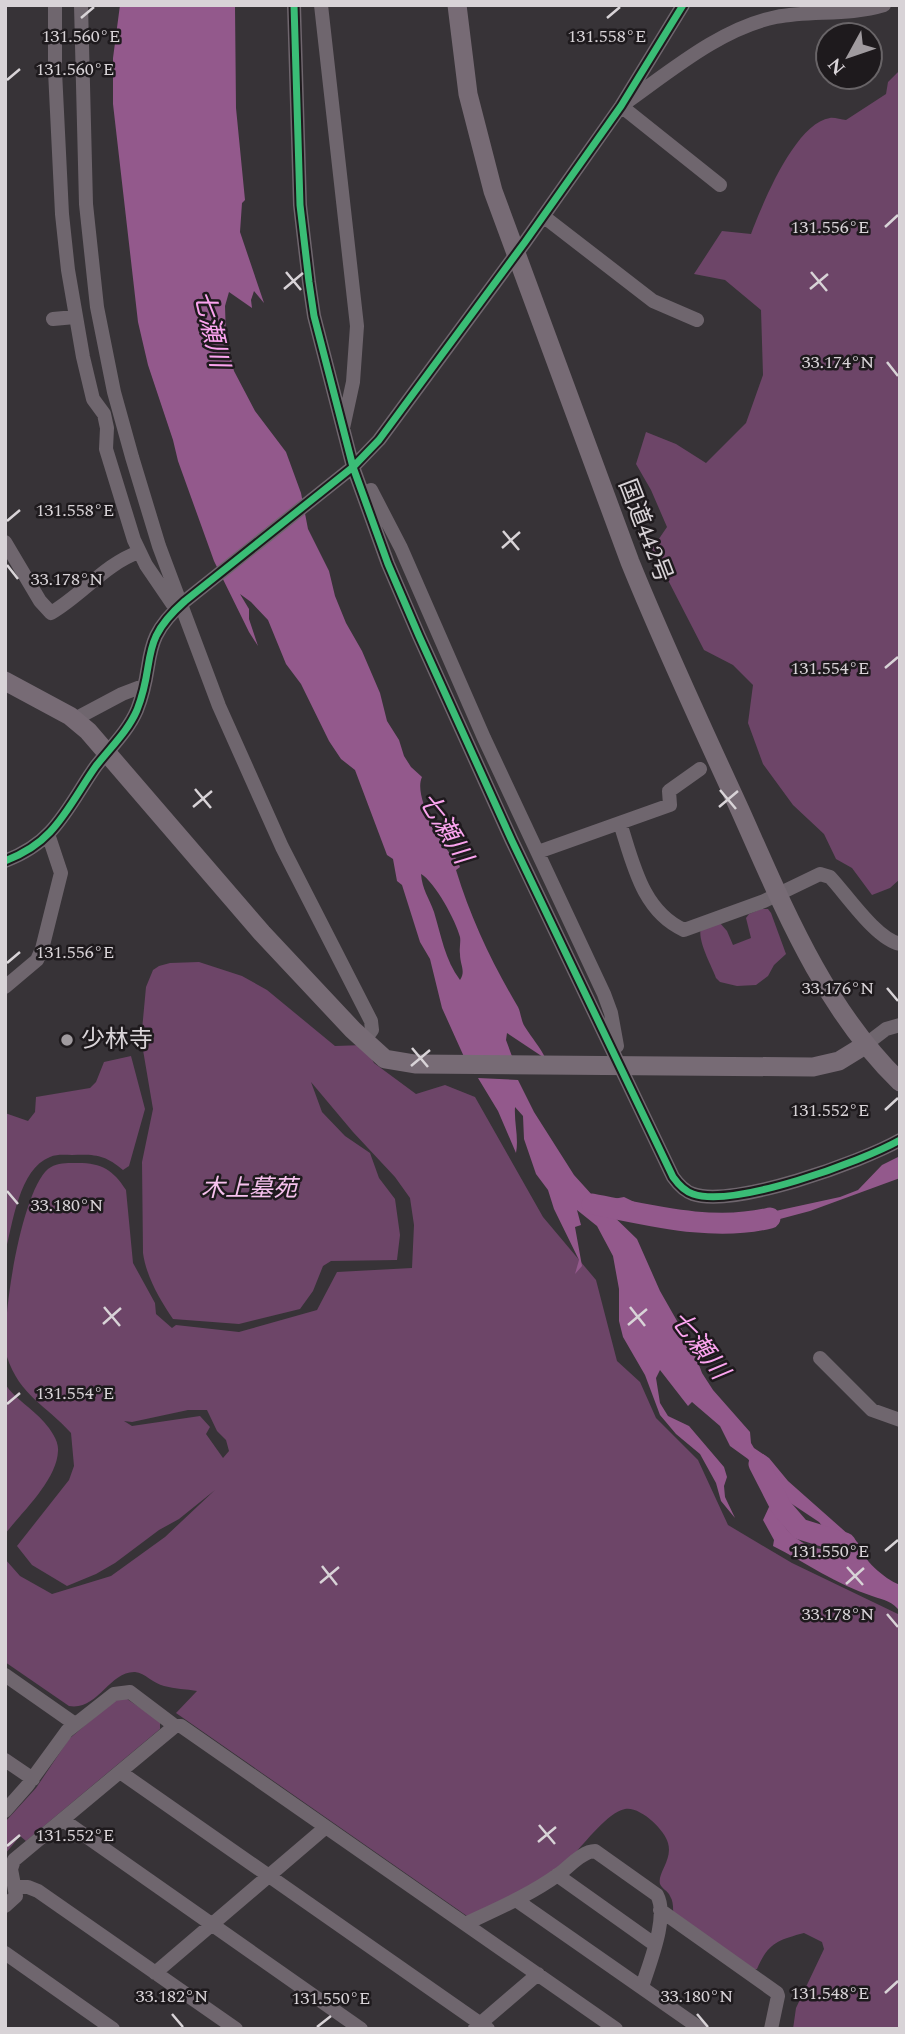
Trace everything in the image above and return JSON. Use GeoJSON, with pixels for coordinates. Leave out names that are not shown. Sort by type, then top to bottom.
{"type":"FeatureCollection","features":[{"type":"Feature","properties":{"kind":"highway","name":"国道442号"},"geometry":{"type":"LineString","coordinates":[[457,5],[463,66],[493,191],[630,562],[779,895],[823,983],[864,1045],[900,1083]]}},
{"type":"Feature","properties":{"kind":"highway"},"geometry":{"type":"LineString","coordinates":[[5,681],[75,719],[108,752],[262,933],[363,1041],[385,1059],[415,1064],[819,1067],[839,1061],[864,1045]]}},
{"type":"Feature","properties":{"kind":"street"},"geometry":{"type":"LineString","coordinates":[[55,5],[55,71],[62,214],[75,317],[92,396],[106,425],[106,449],[139,552],[181,605]]}},
{"type":"Feature","properties":{"kind":"street"},"geometry":{"type":"LineString","coordinates":[[81,5],[86,204],[101,329],[132,457],[159,546],[219,706],[316,918],[371,1021],[372,1030],[363,1041]]}},
{"type":"Feature","properties":{"kind":"street"},"geometry":{"type":"LineString","coordinates":[[294,5],[297,138],[303,238],[314,316],[343,430],[348,471],[512,841],[673,1177],[680,1187],[696,1195],[731,1197],[762,1191],[858,1158],[900,1140]]}},
{"type":"Feature","properties":{"kind":"street"},"geometry":{"type":"LineString","coordinates":[[321,5],[357,326],[350,401],[343,430]]}},
{"type":"Feature","properties":{"kind":"street"},"geometry":{"type":"LineString","coordinates":[[5,860],[28,851],[48,834],[131,720],[144,686],[154,638],[162,623],[348,471],[379,440],[621,106],[683,5]]}},
{"type":"Feature","properties":{"kind":"street"},"geometry":{"type":"LineString","coordinates":[[621,106],[713,43],[745,26],[793,15],[848,13],[884,5]]}},
{"type":"Feature","properties":{"kind":"street"},"geometry":{"type":"LineString","coordinates":[[621,106],[720,185]]}},
{"type":"Feature","properties":{"kind":"street"},"geometry":{"type":"LineString","coordinates":[[543,216],[653,301],[697,320]]}},
{"type":"Feature","properties":{"kind":"street"},"geometry":{"type":"LineString","coordinates":[[53,319],[75,317]]}},
{"type":"Feature","properties":{"kind":"street"},"geometry":{"type":"LineString","coordinates":[[348,471],[374,495],[401,548],[484,738],[604,994],[611,1013],[620,1065]]}},
{"type":"Feature","properties":{"kind":"street"},"geometry":{"type":"LineString","coordinates":[[5,542],[34,592],[51,612],[70,601],[114,565],[139,552]]}},
{"type":"Feature","properties":{"kind":"street"},"geometry":{"type":"LineString","coordinates":[[75,719],[122,694],[144,686]]}},
{"type":"Feature","properties":{"kind":"street"},"geometry":{"type":"LineString","coordinates":[[538,852],[670,805],[671,788],[700,769]]}},
{"type":"Feature","properties":{"kind":"street"},"geometry":{"type":"LineString","coordinates":[[620,823],[638,880],[657,909],[679,928],[692,929],[779,895],[821,874],[826,875],[846,893],[873,927],[888,939],[900,944]]}},
{"type":"Feature","properties":{"kind":"street"},"geometry":{"type":"LineString","coordinates":[[5,987],[37,960],[43,949],[61,873],[48,834]]}},
{"type":"Feature","properties":{"kind":"street"},"geometry":{"type":"LineString","coordinates":[[864,1045],[886,1029],[900,1025]]}},
{"type":"Feature","properties":{"kind":"street"},"geometry":{"type":"LineString","coordinates":[[820,1358],[872,1410],[900,1420]]}},
{"type":"Feature","properties":{"kind":"street"},"geometry":{"type":"LineString","coordinates":[[5,1675],[75,1724]]}},
{"type":"Feature","properties":{"kind":"street"},"geometry":{"type":"LineString","coordinates":[[5,1811],[33,1779],[63,1735],[114,1694],[130,1692],[175,1726],[181,1726],[616,2029]]}},
{"type":"Feature","properties":{"kind":"street"},"geometry":{"type":"LineString","coordinates":[[5,1906],[16,1896],[12,1863],[175,1726]]}},
{"type":"Feature","properties":{"kind":"street"},"geometry":{"type":"LineString","coordinates":[[5,1760],[33,1779]]}},
{"type":"Feature","properties":{"kind":"street"},"geometry":{"type":"LineString","coordinates":[[120,1772],[481,2027],[538,1974]]}},
{"type":"Feature","properties":{"kind":"street"},"geometry":{"type":"LineString","coordinates":[[63,1820],[362,2029]]}},
{"type":"Feature","properties":{"kind":"street"},"geometry":{"type":"LineString","coordinates":[[155,1973],[326,1827]]}},
{"type":"Feature","properties":{"kind":"street"},"geometry":{"type":"LineString","coordinates":[[466,1924],[516,1899],[557,1875],[588,1852],[595,1851],[658,1896],[660,1927],[642,1987]]}},
{"type":"Feature","properties":{"kind":"street"},"geometry":{"type":"LineString","coordinates":[[557,1875],[654,1944]]}},
{"type":"Feature","properties":{"kind":"street"},"geometry":{"type":"LineString","coordinates":[[15,1887],[28,1887],[38,1891],[229,2027]]}},
{"type":"Feature","properties":{"kind":"street"},"geometry":{"type":"LineString","coordinates":[[516,1899],[701,2029]]}},
{"type":"Feature","properties":{"kind":"street"},"geometry":{"type":"LineString","coordinates":[[660,1910],[777,1993],[771,2029]]}},
{"type":"Feature","properties":{"kind":"street"},"geometry":{"type":"LineString","coordinates":[[5,1953],[113,2029]]}},
{"type":"Feature","properties":{"kind":"green space"},"geometry":{"type":"Polygon","coordinates":[[[900,70],[900,879],[890,888],[872,895],[852,868],[836,859],[824,834],[793,805],[763,764],[748,723],[753,685],[733,665],[704,650],[652,549],[667,527],[636,464],[646,432],[676,444],[706,463],[746,423],[763,375],[761,310],[725,280],[694,274],[722,231],[751,234],[782,167],[804,134],[817,123],[830,118],[846,120],[886,94],[888,82],[900,70]]]}},
{"type":"Feature","properties":{"kind":"green space"},"geometry":{"type":"Polygon","coordinates":[[[761,909],[768,909],[771,913],[786,954],[774,965],[768,976],[756,985],[737,986],[720,982],[703,946],[701,927],[720,923],[733,945],[751,938],[746,918],[761,909]]]}},
{"type":"Feature","properties":{"kind":"green space","name":"木上墓苑"},"geometry":{"type":"Polygon","coordinates":[[[199,962],[242,976],[267,990],[335,1046],[364,1045],[374,1063],[416,1094],[445,1085],[475,1097],[543,1217],[596,1280],[617,1361],[640,1382],[656,1418],[698,1460],[728,1525],[792,1563],[900,1615],[900,2029],[793,2029],[796,2008],[824,1949],[822,1942],[804,1933],[787,1938],[765,1953],[757,1969],[747,1969],[673,1917],[671,1898],[660,1884],[668,1855],[668,1843],[657,1826],[638,1811],[625,1809],[611,1816],[562,1865],[523,1890],[467,1916],[176,1713],[197,1691],[160,1685],[142,1674],[126,1673],[88,1703],[69,1706],[5,1662],[5,1559],[20,1576],[52,1594],[111,1576],[165,1537],[215,1490],[179,1519],[159,1530],[115,1563],[67,1586],[32,1565],[17,1546],[69,1480],[74,1466],[71,1433],[26,1391],[7,1357],[10,1289],[21,1230],[38,1182],[48,1169],[63,1163],[94,1164],[106,1169],[121,1183],[126,1190],[133,1263],[155,1303],[156,1314],[172,1328],[176,1325],[239,1332],[317,1310],[337,1272],[412,1268],[414,1225],[410,1198],[395,1177],[311,1082],[322,1112],[345,1136],[370,1153],[379,1178],[395,1199],[400,1235],[397,1260],[331,1261],[323,1266],[313,1291],[300,1309],[239,1324],[173,1319],[154,1288],[143,1253],[142,1162],[153,1109],[143,1050],[146,987],[153,970],[170,963],[199,962]],[[188,1410],[132,1422],[124,1421],[132,1426],[200,1416],[210,1427],[206,1434],[223,1458],[229,1451],[226,1440],[217,1431],[207,1410],[188,1410]]]}},
{"type":"Feature","properties":{"kind":"green space"},"geometry":{"type":"Polygon","coordinates":[[[131,1056],[145,1109],[129,1166],[123,1170],[105,1158],[88,1155],[55,1155],[39,1163],[24,1185],[19,1198],[5,1253],[5,1113],[28,1121],[35,1112],[36,1097],[90,1088],[96,1082],[104,1062],[131,1056]]]}},
{"type":"Feature","properties":{"kind":"green space"},"geometry":{"type":"Polygon","coordinates":[[[5,1384],[47,1425],[56,1440],[58,1451],[52,1473],[45,1484],[5,1534],[5,1384]]]}},
{"type":"Feature","properties":{"kind":"green space"},"geometry":{"type":"Polygon","coordinates":[[[117,1698],[127,1699],[160,1721],[160,1729],[26,1841],[20,1836],[5,1854],[5,1822],[36,1788],[69,1739],[117,1698]]]}},
{"type":"Feature","properties":{"kind":"water"},"geometry":{"type":"Polygon","coordinates":[[[120,5],[235,7],[236,108],[245,200],[242,203],[240,232],[264,303],[254,291],[252,308],[229,292],[225,306],[226,338],[234,371],[255,411],[286,452],[301,493],[308,529],[329,571],[346,623],[362,651],[380,693],[387,721],[399,740],[404,756],[422,777],[420,785],[424,807],[435,830],[456,858],[460,867],[456,870],[483,940],[518,1007],[524,1025],[546,1059],[507,1033],[506,1040],[513,1059],[465,1059],[442,1008],[430,959],[420,942],[402,885],[397,881],[393,859],[387,855],[355,770],[341,759],[329,741],[301,684],[286,664],[268,620],[240,594],[249,609],[249,619],[258,646],[214,561],[178,461],[148,365],[138,322],[113,104],[113,58],[120,5]],[[421,874],[447,956],[460,980],[463,971],[458,930],[450,912],[427,878],[421,874]]]}},
{"type":"Feature","properties":{"kind":"water"},"geometry":{"type":"Polygon","coordinates":[[[478,1078],[518,1080],[534,1112],[574,1175],[593,1196],[603,1201],[624,1197],[657,1213],[679,1218],[771,1212],[840,1197],[858,1190],[882,1165],[900,1156],[900,1178],[810,1211],[753,1226],[731,1218],[681,1226],[624,1204],[606,1209],[637,1239],[660,1291],[693,1349],[702,1373],[713,1390],[750,1432],[754,1448],[769,1458],[788,1481],[858,1543],[874,1568],[900,1585],[900,1612],[888,1601],[846,1586],[773,1546],[774,1540],[763,1520],[769,1507],[775,1508],[783,1524],[796,1538],[811,1547],[828,1549],[830,1536],[819,1522],[783,1498],[765,1482],[748,1459],[730,1446],[720,1426],[692,1402],[688,1406],[660,1370],[656,1378],[660,1403],[668,1416],[689,1426],[724,1467],[727,1477],[725,1497],[735,1518],[721,1501],[716,1483],[700,1454],[676,1434],[660,1415],[645,1375],[623,1337],[613,1256],[597,1226],[577,1210],[581,1225],[575,1227],[582,1266],[575,1274],[579,1260],[554,1209],[548,1190],[536,1174],[524,1139],[523,1116],[515,1107],[516,1153],[498,1111],[478,1078]]]}},
{"type":"Feature","properties":{"kind":"waterway"},"geometry":{"type":"LineString","coordinates":[[592,1204],[703,1223],[748,1222],[770,1218]]}},
{"type":"Feature","properties":{"kind":"waterway","name":"七瀬川"},"geometry":{"type":"LineString","coordinates":[[759,1464],[781,1507],[800,1529],[845,1543],[851,1553]]}},
{"type":"Feature","properties":{"kind":"cycle path"},"geometry":{"type":"LineString","coordinates":[[294,5],[300,205],[309,282],[314,316],[353,467],[388,564],[419,636],[512,841],[673,1177],[681,1187],[693,1194],[712,1197],[737,1195],[828,1170],[900,1140]]}},
{"type":"Feature","properties":{"kind":"cycle path"},"geometry":{"type":"LineString","coordinates":[[5,861],[29,849],[57,825],[96,766],[129,725],[143,693],[154,641],[170,616],[185,601],[353,467],[379,440],[621,106],[683,5]]}},
{"type":"Feature","properties":{"kind":"place","name":"少林寺"},"geometry":{"type":"Point","coordinates":[67,1040]}}]}
